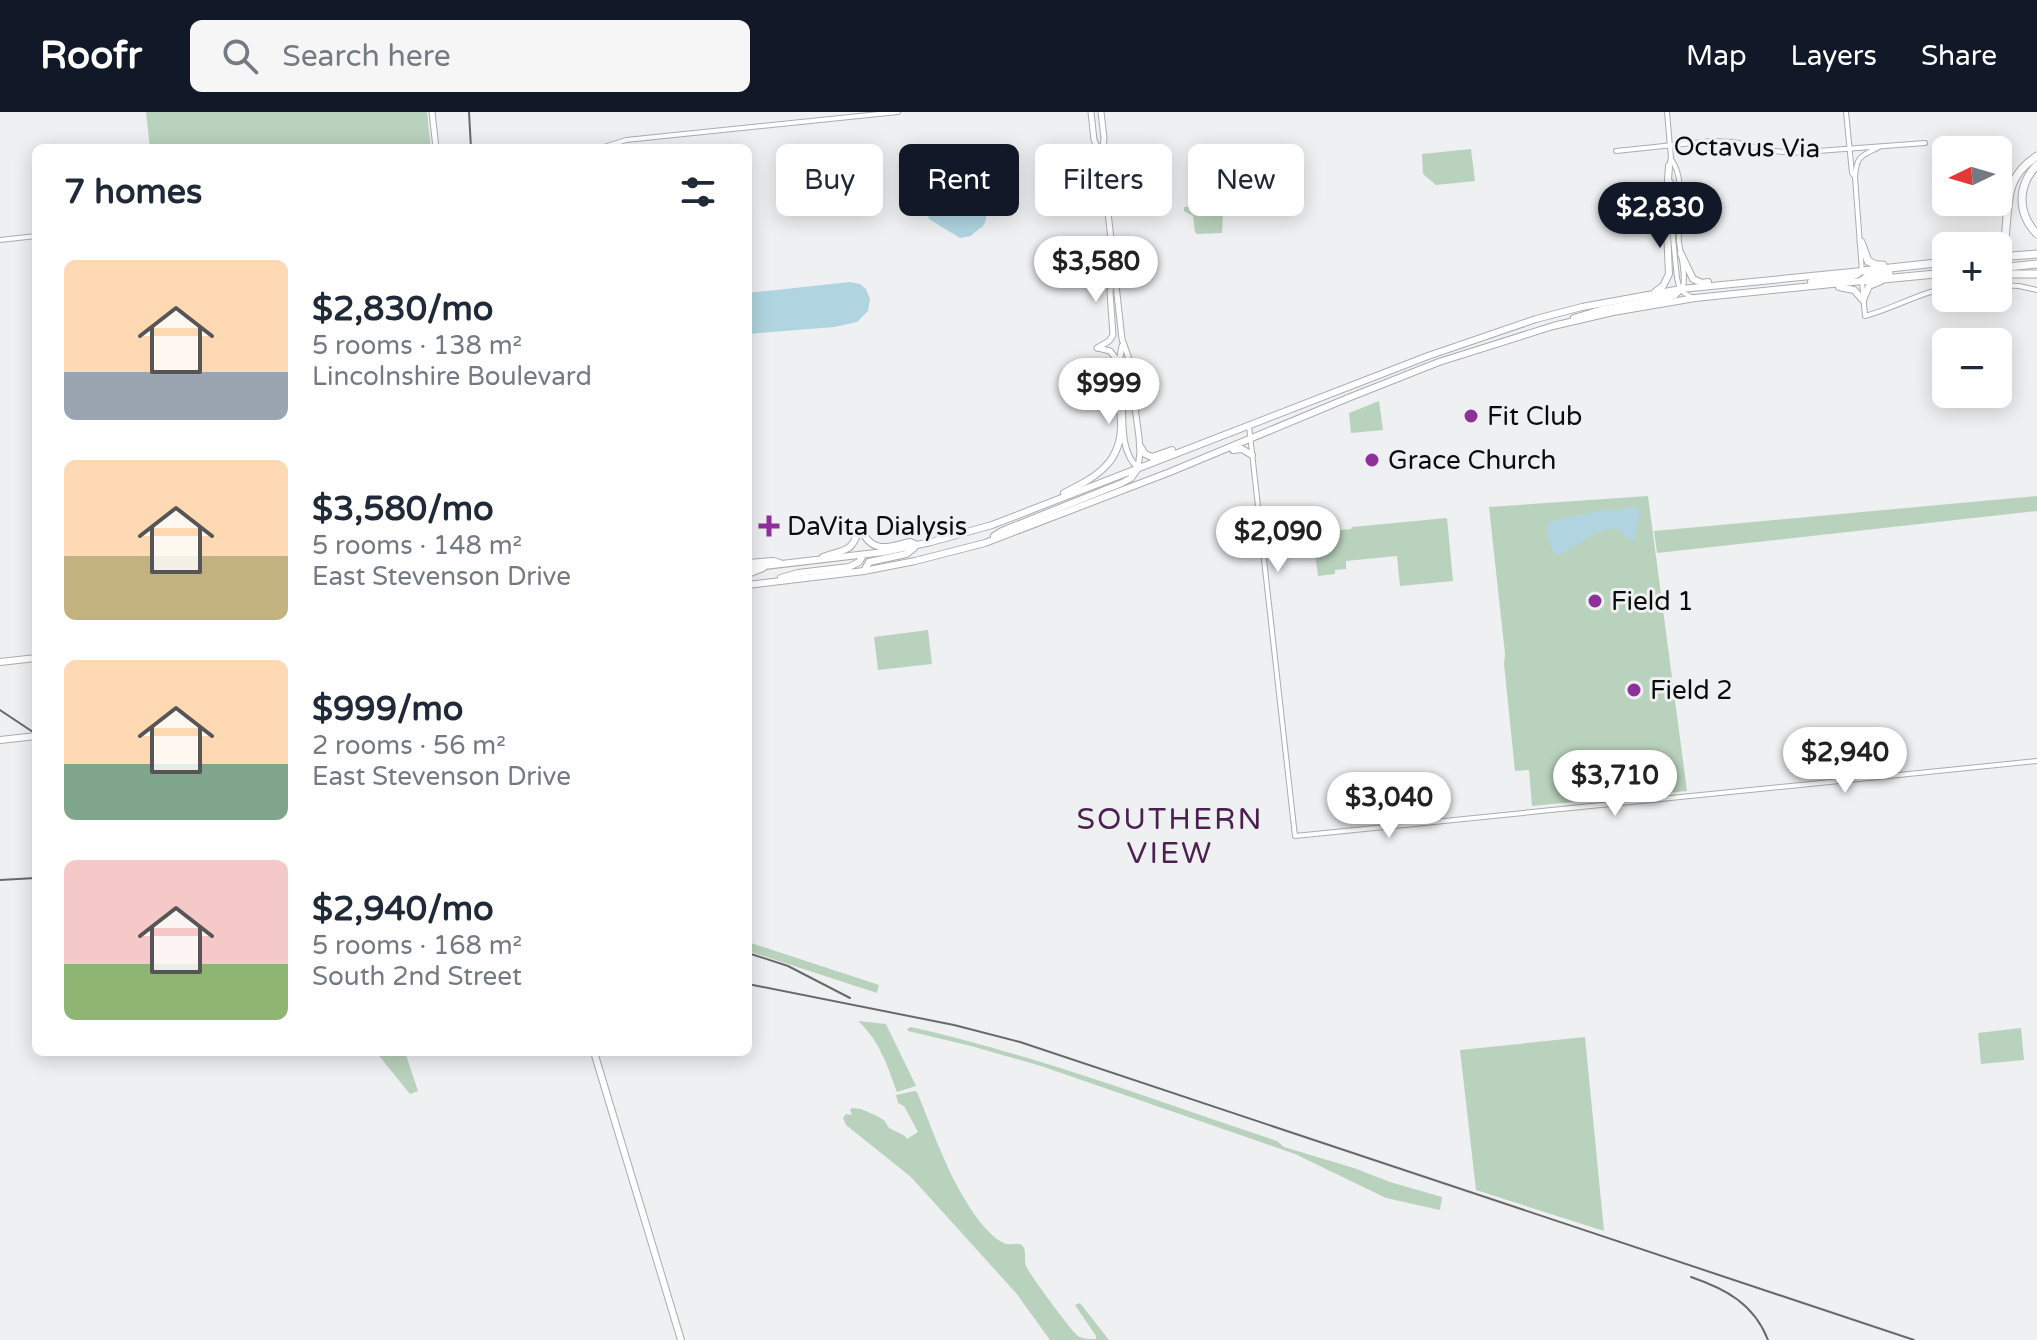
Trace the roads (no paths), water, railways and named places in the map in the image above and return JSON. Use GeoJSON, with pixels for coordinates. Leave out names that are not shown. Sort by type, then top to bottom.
{"type":"FeatureCollection","features":[{"type":"Feature","properties":{"kind":"highway"},"geometry":{"type":"LineString","coordinates":[[2006,232],[2013,180],[2037,156]]}},
{"type":"Feature","properties":{"kind":"highway"},"geometry":{"type":"LineString","coordinates":[[2037,165],[2024,184],[2021,200],[2026,219],[2037,234]]}},
{"type":"Feature","properties":{"kind":"highway"},"geometry":{"type":"LineString","coordinates":[[1861,242],[1871,264],[1880,266],[1914,262],[1923,265]]}},
{"type":"Feature","properties":{"kind":"highway"},"geometry":{"type":"LineString","coordinates":[[2012,256],[2037,254]]}},
{"type":"Feature","properties":{"kind":"highway"},"geometry":{"type":"LineString","coordinates":[[1862,271],[1932,264]]}},
{"type":"Feature","properties":{"kind":"highway"},"geometry":{"type":"LineString","coordinates":[[2012,267],[2037,264]]}},
{"type":"Feature","properties":{"kind":"highway"},"geometry":{"type":"LineString","coordinates":[[1862,281],[1868,276],[1923,265]]}},
{"type":"Feature","properties":{"kind":"highway"},"geometry":{"type":"LineString","coordinates":[[1862,281],[1932,274]]}},
{"type":"Feature","properties":{"kind":"highway"},"geometry":{"type":"LineString","coordinates":[[2012,274],[2037,274]]}},
{"type":"Feature","properties":{"kind":"main road"},"geometry":{"type":"LineString","coordinates":[[432,112],[436,144]]}},
{"type":"Feature","properties":{"kind":"main road"},"geometry":{"type":"LineString","coordinates":[[1088,112],[1096,144]]}},
{"type":"Feature","properties":{"kind":"main road"},"geometry":{"type":"LineString","coordinates":[[1103,112],[1108,144]]}},
{"type":"Feature","properties":{"kind":"main road"},"geometry":{"type":"LineString","coordinates":[[1648,295],[1660,289],[1669,274],[1666,200],[1670,162]]}},
{"type":"Feature","properties":{"kind":"main road"},"geometry":{"type":"LineString","coordinates":[[985,543],[1002,531],[1122,483],[1131,478],[1138,468],[1140,446],[1128,356],[1123,345],[1109,216]]}},
{"type":"Feature","properties":{"kind":"main road"},"geometry":{"type":"LineString","coordinates":[[1681,254],[1690,276],[1697,282],[1770,276],[1787,278]]}},
{"type":"Feature","properties":{"kind":"main road"},"geometry":{"type":"LineString","coordinates":[[752,570],[757,572],[766,566],[919,545],[992,525],[1465,342],[1582,307],[1681,289],[1862,271]]}},
{"type":"Feature","properties":{"kind":"main road"},"geometry":{"type":"LineString","coordinates":[[1796,287],[1851,277],[1862,271]]}},
{"type":"Feature","properties":{"kind":"main road"},"geometry":{"type":"LineString","coordinates":[[1042,506],[1097,476],[1118,445],[1121,434],[1121,369],[1112,352],[1097,348],[1113,335],[1110,292],[1115,274]]}},
{"type":"Feature","properties":{"kind":"main road"},"geometry":{"type":"LineString","coordinates":[[1796,287],[1847,287],[1863,300],[1869,286],[1885,279]]}},
{"type":"Feature","properties":{"kind":"main road"},"geometry":{"type":"LineString","coordinates":[[752,585],[864,571],[985,543],[1160,476],[1439,362],[1557,325],[1695,298],[1862,281]]}},
{"type":"Feature","properties":{"kind":"main road"},"geometry":{"type":"LineString","coordinates":[[1557,325],[1583,314],[1675,295],[1681,289]]}},
{"type":"Feature","properties":{"kind":"main road"},"geometry":{"type":"LineString","coordinates":[[1123,345],[1120,357],[1125,447],[1132,463],[1138,468],[1150,475],[1160,476]]}},
{"type":"Feature","properties":{"kind":"main road"},"geometry":{"type":"LineString","coordinates":[[1140,446],[1145,454],[1152,457],[1201,438],[1221,435]]}},
{"type":"Feature","properties":{"kind":"main road"},"geometry":{"type":"LineString","coordinates":[[1185,466],[1195,466],[1235,449],[1252,455]]}},
{"type":"Feature","properties":{"kind":"main road"},"geometry":{"type":"LineString","coordinates":[[812,562],[850,548],[861,533],[877,547],[910,542],[919,545]]}},
{"type":"Feature","properties":{"kind":"main road"},"geometry":{"type":"LineString","coordinates":[[864,571],[869,562],[906,554],[919,545]]}},
{"type":"Feature","properties":{"kind":"main road"},"geometry":{"type":"LineString","coordinates":[[765,583],[798,573],[849,567],[859,562],[863,555]]}},
{"type":"Feature","properties":{"kind":"main road"},"geometry":{"type":"LineString","coordinates":[[752,567],[773,561],[787,564]]}},
{"type":"Feature","properties":{"kind":"main road"},"geometry":{"type":"LineString","coordinates":[[0,662],[32,658]]}},
{"type":"Feature","properties":{"kind":"main road"},"geometry":{"type":"LineString","coordinates":[[0,740],[32,736]]}},
{"type":"Feature","properties":{"kind":"main road"},"geometry":{"type":"LineString","coordinates":[[595,1056],[681,1340]]}},
{"type":"Feature","properties":{"kind":"street"},"geometry":{"type":"LineString","coordinates":[[612,144],[898,112]]}},
{"type":"Feature","properties":{"kind":"street"},"geometry":{"type":"LineString","coordinates":[[1667,112],[1677,278],[1686,295],[1695,298]]}},
{"type":"Feature","properties":{"kind":"street"},"geometry":{"type":"LineString","coordinates":[[1846,112],[1852,173],[1855,177]]}},
{"type":"Feature","properties":{"kind":"street","name":"Octavus Via"},"geometry":{"type":"LineString","coordinates":[[1616,151],[1726,141],[1791,153],[1925,143]]}},
{"type":"Feature","properties":{"kind":"street"},"geometry":{"type":"LineString","coordinates":[[1881,146],[1859,158],[1855,164],[1865,316],[1932,291]]}},
{"type":"Feature","properties":{"kind":"street"},"geometry":{"type":"LineString","coordinates":[[1670,162],[1677,166],[1684,277],[1681,289]]}},
{"type":"Feature","properties":{"kind":"street"},"geometry":{"type":"LineString","coordinates":[[0,240],[32,236]]}},
{"type":"Feature","properties":{"kind":"street"},"geometry":{"type":"LineString","coordinates":[[2012,286],[2037,290]]}},
{"type":"Feature","properties":{"kind":"street"},"geometry":{"type":"LineString","coordinates":[[1249,426],[1295,836],[2037,761]]}},
{"type":"Feature","properties":{"kind":"water"},"geometry":{"type":"Polygon","coordinates":[[[928,216],[986,216],[982,227],[971,236],[960,238],[928,216]]]}},
{"type":"Feature","properties":{"kind":"water"},"geometry":{"type":"Polygon","coordinates":[[[850,282],[866,289],[870,299],[868,311],[857,322],[834,327],[752,334],[752,293],[850,282]]]}},
{"type":"Feature","properties":{"kind":"water"},"geometry":{"type":"Polygon","coordinates":[[[1635,506],[1640,512],[1634,540],[1629,540],[1620,531],[1606,530],[1560,555],[1554,553],[1547,532],[1551,521],[1635,506]]]}},
{"type":"Feature","properties":{"kind":"railway"},"geometry":{"type":"LineString","coordinates":[[469,112],[471,144]]}},
{"type":"Feature","properties":{"kind":"railway"},"geometry":{"type":"LineString","coordinates":[[0,710],[32,731]]}},
{"type":"Feature","properties":{"kind":"railway"},"geometry":{"type":"LineString","coordinates":[[0,880],[32,878]]}},
{"type":"Feature","properties":{"kind":"railway"},"geometry":{"type":"LineString","coordinates":[[752,954],[788,966],[850,998]]}},
{"type":"Feature","properties":{"kind":"railway"},"geometry":{"type":"LineString","coordinates":[[752,985],[954,1025],[1020,1042],[1914,1340]]}},
{"type":"Feature","properties":{"kind":"railway"},"geometry":{"type":"LineString","coordinates":[[1691,1277],[1716,1287],[1747,1307],[1768,1340]]}},
{"type":"Feature","properties":{"kind":"place","name":"Fit Club"},"geometry":{"type":"Point","coordinates":[1471,416]}},
{"type":"Feature","properties":{"kind":"place","name":"Grace Church"},"geometry":{"type":"Point","coordinates":[1372,460]}},
{"type":"Feature","properties":{"kind":"place","name":"DaVita Dialysis"},"geometry":{"type":"Point","coordinates":[769,526]}},
{"type":"Feature","properties":{"kind":"place","name":"Field 1"},"geometry":{"type":"Point","coordinates":[1595,601]}},
{"type":"Feature","properties":{"kind":"place","name":"Field 2"},"geometry":{"type":"Point","coordinates":[1634,690]}},
{"type":"Feature","properties":{"kind":"district","name":"SOUTHERN VIEW"},"geometry":{"type":"Point","coordinates":[1170,836]}}]}
